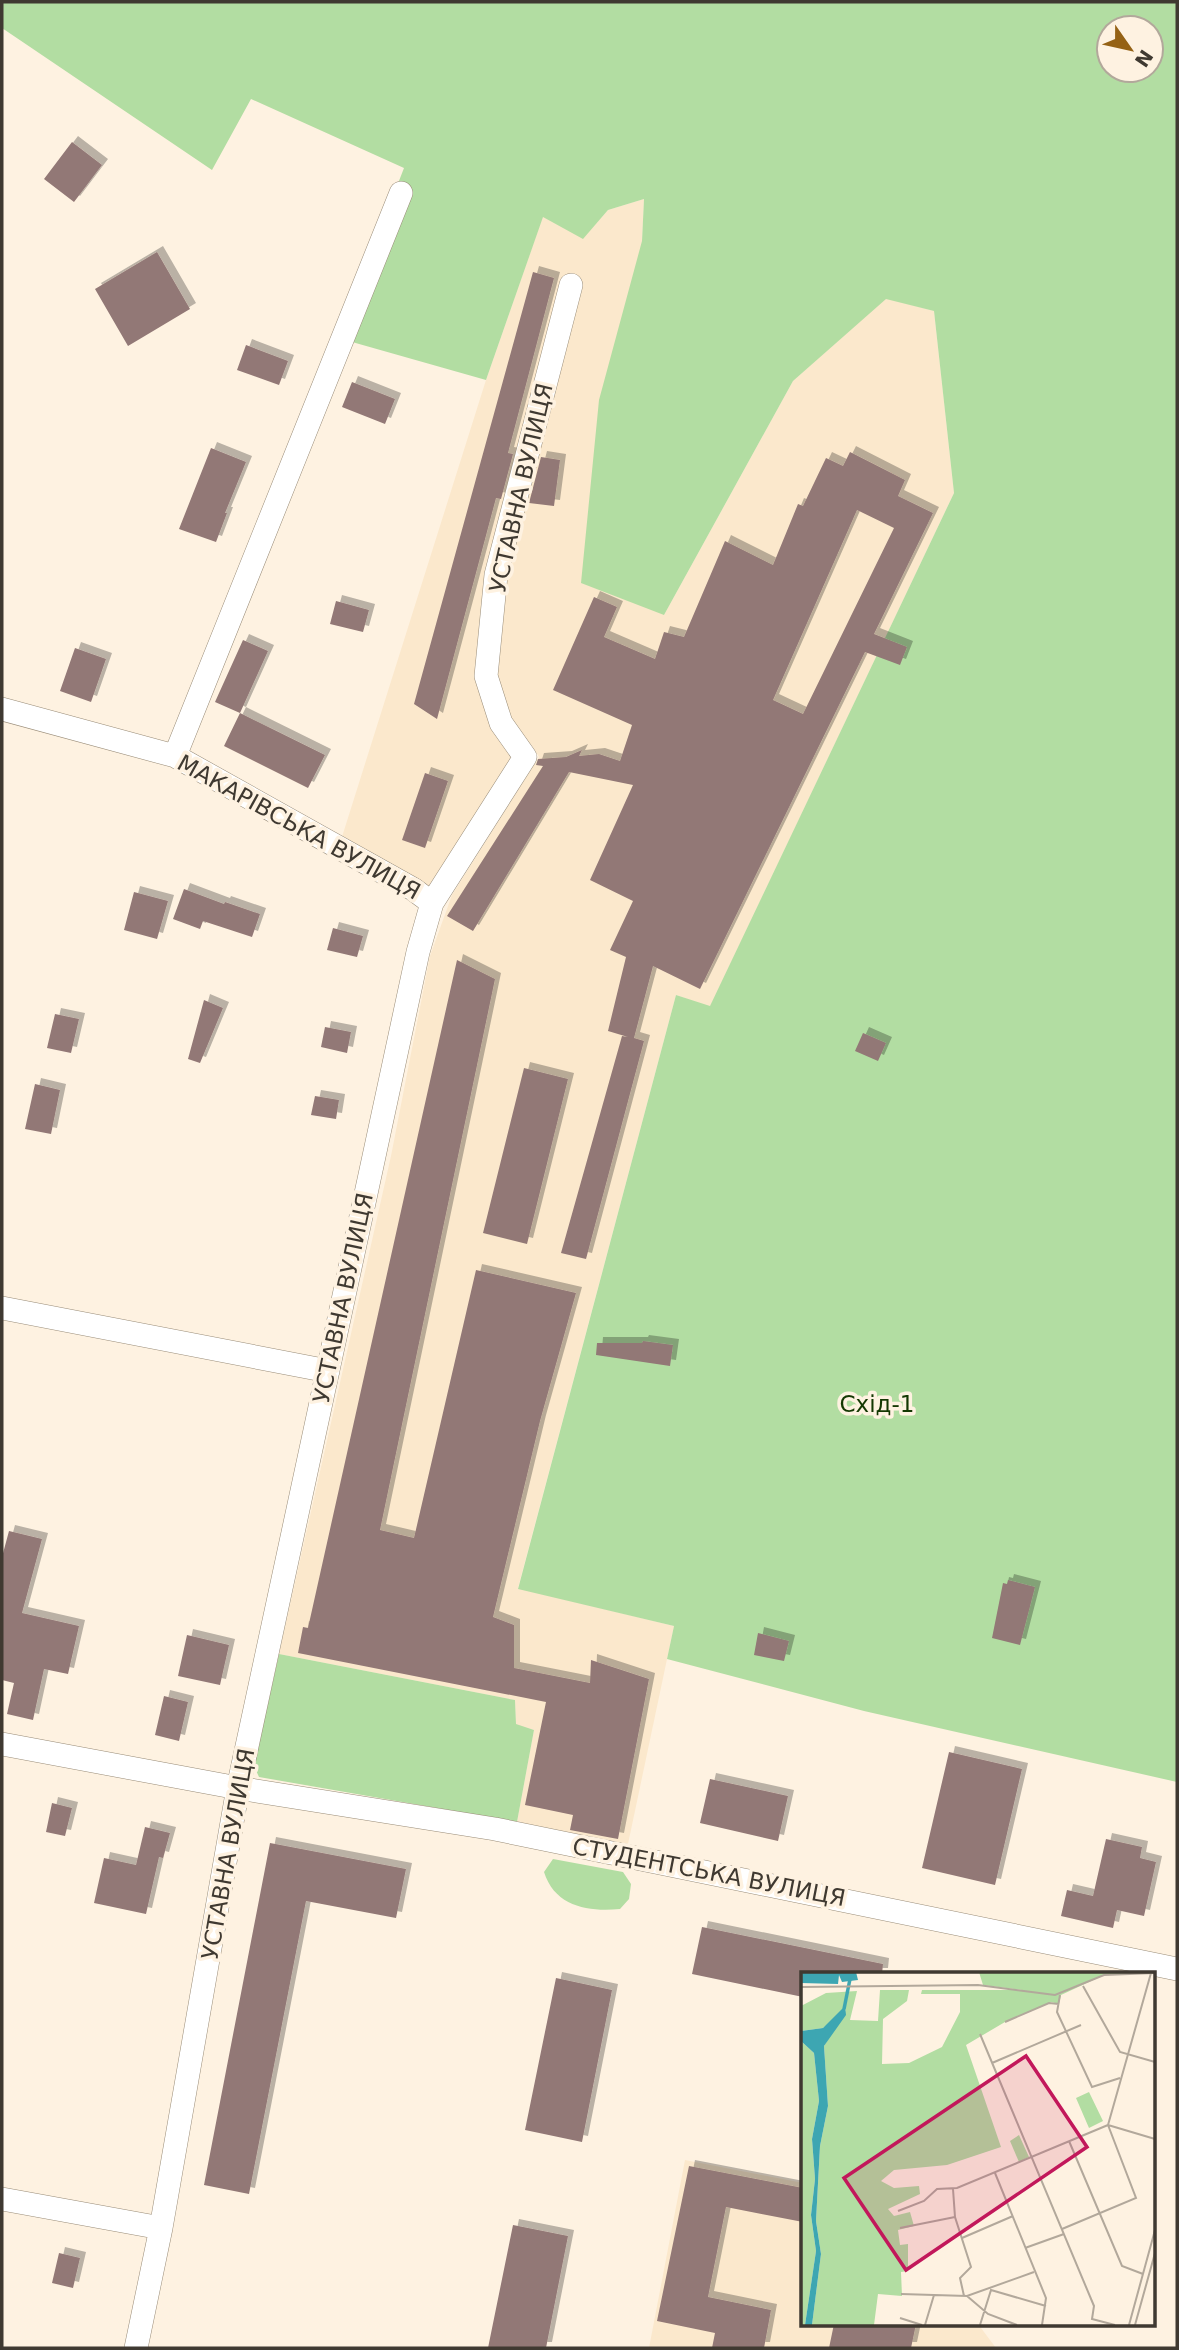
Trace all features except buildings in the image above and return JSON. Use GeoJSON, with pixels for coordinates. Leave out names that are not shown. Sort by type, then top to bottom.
{"type":"FeatureCollection","features":[{"type":"Feature","properties":{"kind":"street"},"geometry":{"type":"LineString","coordinates":[[175,755],[401,193]]}},
{"type":"Feature","properties":{"kind":"street","name":"УСТАВНА ВУЛИЦЯ"},"geometry":{"type":"LineString","coordinates":[[136,2348],[161,2228],[238,1788],[418,952],[432,903],[525,757],[501,723],[486,676],[496,575],[571,285]]}},
{"type":"Feature","properties":{"kind":"street","name":"МАКАРІВСЬКА ВУЛИЦЯ"},"geometry":{"type":"LineString","coordinates":[[2,709],[175,755],[432,903]]}},
{"type":"Feature","properties":{"kind":"street"},"geometry":{"type":"LineString","coordinates":[[2,1308],[328,1371]]}},
{"type":"Feature","properties":{"kind":"street","name":"СТУДЕНТСЬКА ВУЛИЦЯ"},"geometry":{"type":"LineString","coordinates":[[2,1744],[238,1788],[495,1829],[1177,1969]]}},
{"type":"Feature","properties":{"kind":"street"},"geometry":{"type":"LineString","coordinates":[[2,2199],[161,2228]]}},
{"type":"Feature","properties":{"kind":"shaded area"},"geometry":{"type":"Polygon","coordinates":[[[644,199],[642,241],[664,615],[793,381],[886,298],[934,311],[954,493],[710,1007],[676,995],[518,1588],[674,1626],[628,1844],[517,1822],[534,1730],[516,1725],[515,1700],[279,1654],[391,1156],[430,956],[452,895],[539,757],[531,744],[513,756],[427,891],[341,840],[486,380],[543,216],[583,238],[608,210],[644,199]]]}},
{"type":"Feature","properties":{"kind":"shaded area"},"geometry":{"type":"Polygon","coordinates":[[[685,2160],[801,2183],[801,2326],[980,2326],[996,2348],[649,2348],[685,2160]]]}},
{"type":"Feature","properties":{"kind":"green space","name":"Схід-1"},"geometry":{"type":"Polygon","coordinates":[[[2,2],[1177,2],[1177,1782],[864,1711],[667,1659],[674,1626],[518,1589],[676,995],[710,1006],[954,493],[934,311],[886,299],[793,381],[664,615],[581,583],[599,400],[642,241],[644,199],[608,210],[583,239],[543,217],[486,380],[338,338],[404,168],[251,99],[212,170],[2,28],[2,2]]]}},
{"type":"Feature","properties":{"kind":"green space"},"geometry":{"type":"Polygon","coordinates":[[[279,1654],[515,1700],[516,1724],[534,1730],[517,1822],[259,1777],[254,1766],[279,1654]]]}},
{"type":"Feature","properties":{"kind":"green space"},"geometry":{"type":"Polygon","coordinates":[[[553,1859],[623,1872],[631,1884],[629,1899],[620,1909],[574,1905],[556,1893],[549,1884],[544,1872],[553,1859]]]}}]}
